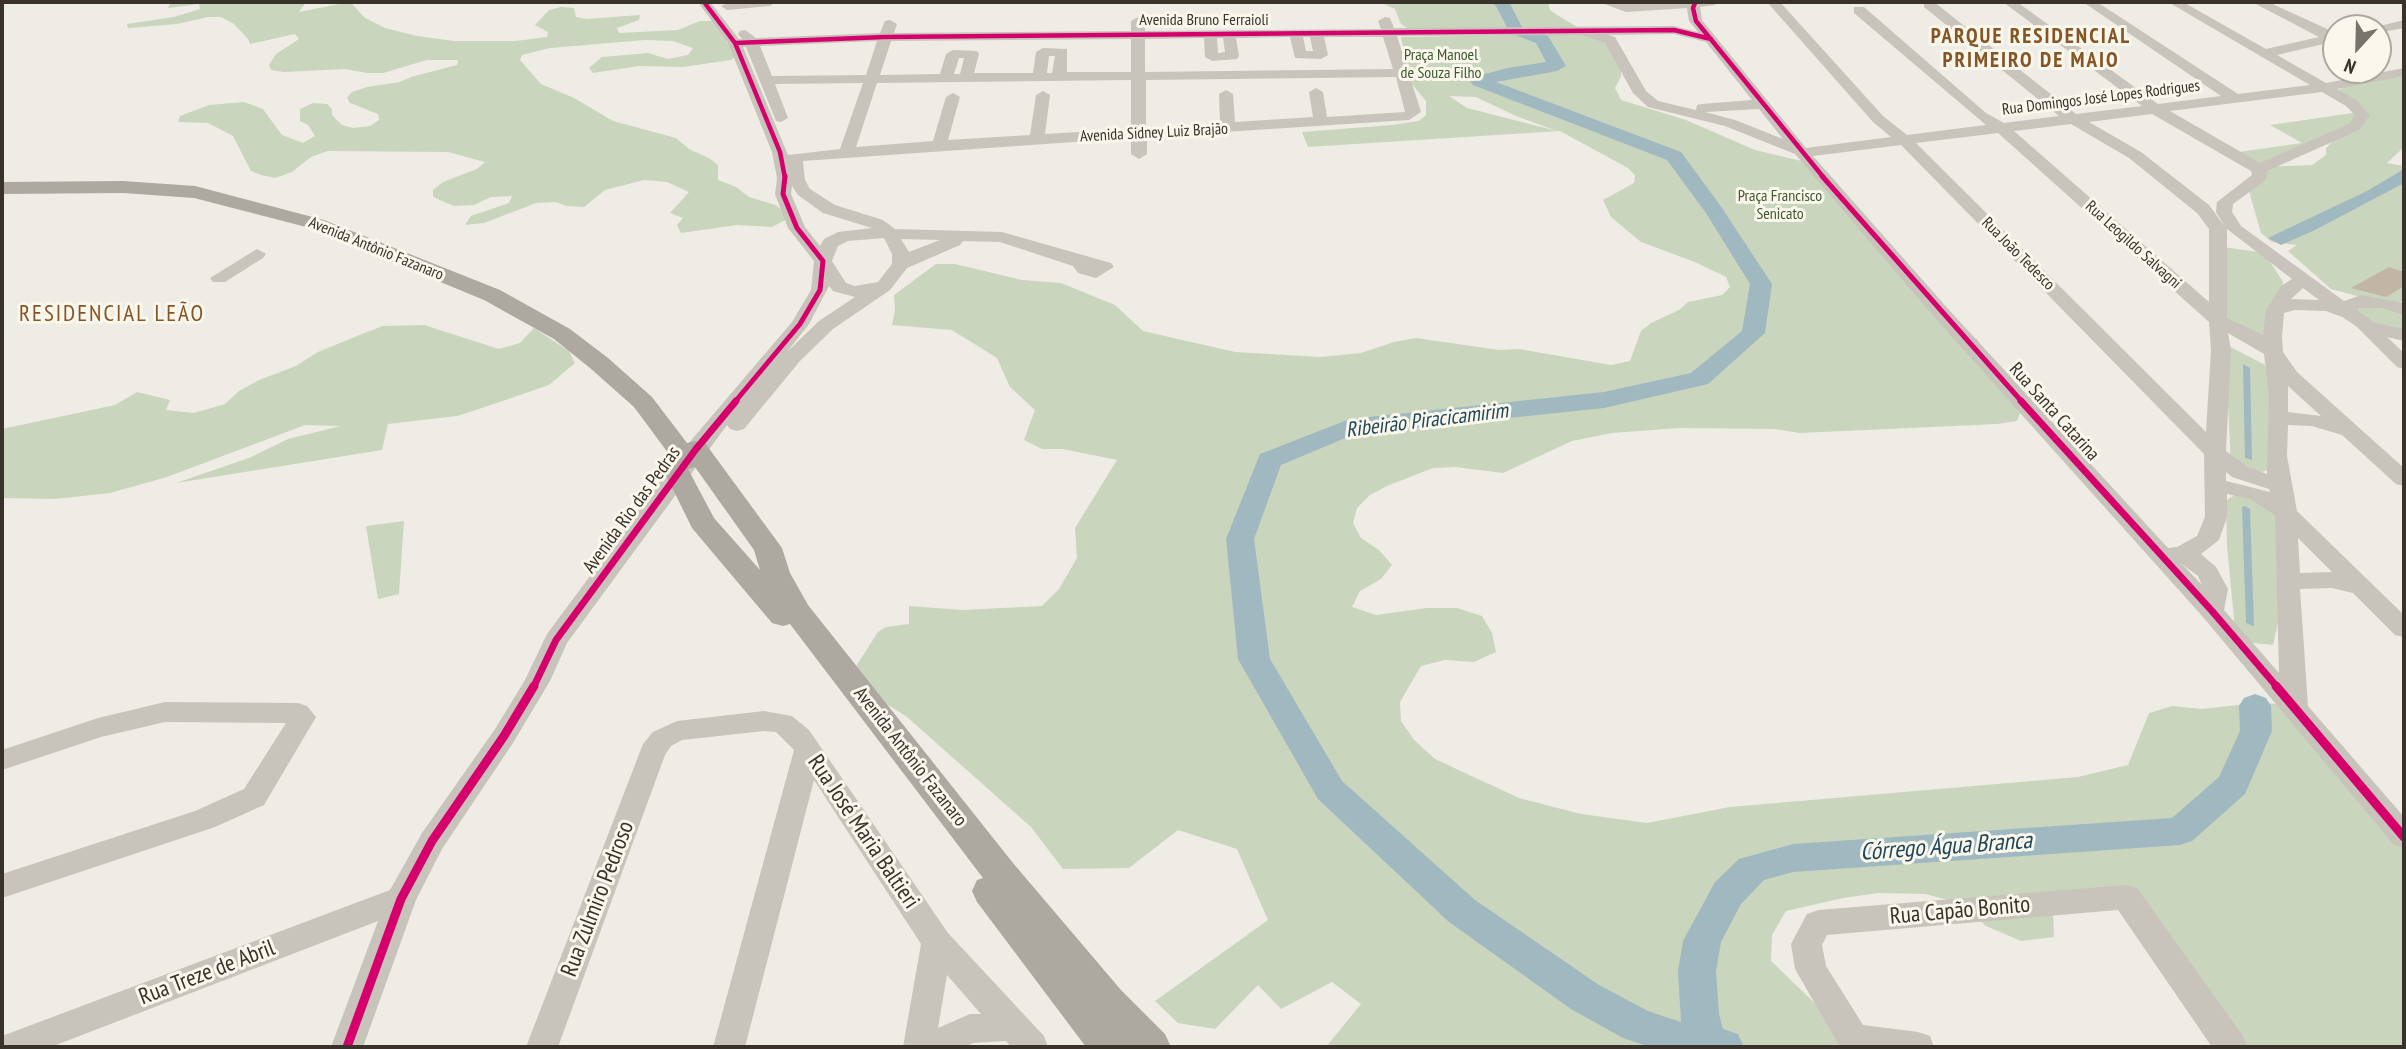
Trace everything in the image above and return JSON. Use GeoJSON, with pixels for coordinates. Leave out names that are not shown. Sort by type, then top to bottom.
{"type":"FeatureCollection","features":[{"type":"Feature","properties":{"kind":"main road","name":"Avenida Antônio Fazanaro"},"geometry":{"type":"LineString","coordinates":[[2,188],[123,187],[195,192],[317,224],[492,295],[562,334],[643,402],[690,467],[734,506],[768,548],[775,573],[796,611],[1000,873],[1107,1002],[1151,1047]]}},
{"type":"Feature","properties":{"kind":"main road","name":"Avenida Antônio Fazanaro"},"geometry":{"type":"LineString","coordinates":[[690,467],[712,533],[764,591],[920,803],[1110,1047]]}},
{"type":"Feature","properties":{"kind":"main road"},"geometry":{"type":"LineString","coordinates":[[734,506],[731,514],[723,517],[712,533],[726,538],[736,533],[748,532],[757,535]]}},
{"type":"Feature","properties":{"kind":"street"},"geometry":{"type":"LineString","coordinates":[[704,2],[743,42],[768,80],[795,157],[797,180],[804,192],[829,209],[877,223],[889,232],[901,254],[901,264]]}},
{"type":"Feature","properties":{"kind":"street"},"geometry":{"type":"LineString","coordinates":[[770,2],[725,4],[743,42],[780,152],[785,178],[783,194],[797,228],[839,287],[854,292],[884,286]]}},
{"type":"Feature","properties":{"kind":"street"},"geometry":{"type":"LineString","coordinates":[[1610,4],[1711,2]]}},
{"type":"Feature","properties":{"kind":"street","name":"Rua João Tedesco"},"geometry":{"type":"LineString","coordinates":[[1773,2],[1878,119],[1905,141],[2215,453],[2239,472],[2279,485]]}},
{"type":"Feature","properties":{"kind":"street"},"geometry":{"type":"LineString","coordinates":[[2009,2],[2155,109],[2259,169]]}},
{"type":"Feature","properties":{"kind":"street"},"geometry":{"type":"LineString","coordinates":[[2089,2],[2235,99]]}},
{"type":"Feature","properties":{"kind":"street"},"geometry":{"type":"LineString","coordinates":[[2174,2],[2351,103],[2364,115],[2341,135],[2259,169]]}},
{"type":"Feature","properties":{"kind":"street"},"geometry":{"type":"LineString","coordinates":[[2258,2],[2322,32]]}},
{"type":"Feature","properties":{"kind":"street"},"geometry":{"type":"LineString","coordinates":[[1695,3],[1693,8],[1696,21]]}},
{"type":"Feature","properties":{"kind":"street"},"geometry":{"type":"LineString","coordinates":[[1929,4],[2074,119],[2135,155],[2183,192],[2203,209],[2218,229],[2221,350],[2215,453],[2216,517],[2207,540],[2171,555]]}},
{"type":"Feature","properties":{"kind":"street","name":"Rua Leogildo Salvagni"},"geometry":{"type":"LineString","coordinates":[[1859,10],[1981,116],[2001,128],[2164,272],[2219,330]]}},
{"type":"Feature","properties":{"kind":"street","name":"Avenida Bruno Ferraioli"},"geometry":{"type":"LineString","coordinates":[[743,42],[887,30],[1138,28],[1210,34],[1316,33],[1386,26],[1482,32],[1674,30],[1685,28],[1696,21]]}},
{"type":"Feature","properties":{"kind":"street","name":"Rua Santa Catarina"},"geometry":{"type":"LineString","coordinates":[[1696,21],[1802,153],[2171,555],[2212,611],[2404,837]]}},
{"type":"Feature","properties":{"kind":"street","name":"Avenida Sidney Luiz Brajão"},"geometry":{"type":"LineString","coordinates":[[795,157],[939,145],[1409,116],[1414,112],[1386,26]]}},
{"type":"Feature","properties":{"kind":"street"},"geometry":{"type":"LineString","coordinates":[[1138,28],[1139,154]]}},
{"type":"Feature","properties":{"kind":"street"},"geometry":{"type":"LineString","coordinates":[[847,152],[887,30]]}},
{"type":"Feature","properties":{"kind":"street"},"geometry":{"type":"LineString","coordinates":[[1610,40],[1623,30]]}},
{"type":"Feature","properties":{"kind":"street","name":"Avenida Bruno Ferraioli"},"geometry":{"type":"LineString","coordinates":[[1674,30],[1711,39]]}},
{"type":"Feature","properties":{"kind":"street"},"geometry":{"type":"LineString","coordinates":[[1583,31],[1610,40],[1640,93],[1653,103],[1730,123],[1802,153]]}},
{"type":"Feature","properties":{"kind":"street"},"geometry":{"type":"LineString","coordinates":[[1296,33],[1300,55],[1321,55],[1316,33]]}},
{"type":"Feature","properties":{"kind":"street"},"geometry":{"type":"LineString","coordinates":[[1210,34],[1212,57],[1232,56],[1229,34]]}},
{"type":"Feature","properties":{"kind":"street"},"geometry":{"type":"LineString","coordinates":[[2263,54],[2322,41]]}},
{"type":"Feature","properties":{"kind":"street"},"geometry":{"type":"LineString","coordinates":[[1039,77],[1043,52],[1062,52],[1059,77]]}},
{"type":"Feature","properties":{"kind":"street"},"geometry":{"type":"LineString","coordinates":[[946,78],[953,54],[972,54],[966,78]]}},
{"type":"Feature","properties":{"kind":"street","name":"Rua Domingos José Lopes Rodrigues"},"geometry":{"type":"LineString","coordinates":[[1802,153],[2322,88],[2404,72]]}},
{"type":"Feature","properties":{"kind":"street"},"geometry":{"type":"LineString","coordinates":[[768,80],[1401,73]]}},
{"type":"Feature","properties":{"kind":"street"},"geometry":{"type":"LineString","coordinates":[[1316,92],[1321,123]]}},
{"type":"Feature","properties":{"kind":"street"},"geometry":{"type":"LineString","coordinates":[[1226,94],[1228,129]]}},
{"type":"Feature","properties":{"kind":"street"},"geometry":{"type":"LineString","coordinates":[[1037,140],[1043,95]]}},
{"type":"Feature","properties":{"kind":"street"},"geometry":{"type":"LineString","coordinates":[[939,145],[953,97]]}},
{"type":"Feature","properties":{"kind":"street"},"geometry":{"type":"LineString","coordinates":[[1678,108],[1760,104]]}},
{"type":"Feature","properties":{"kind":"street"},"geometry":{"type":"LineString","coordinates":[[2203,209],[2224,207],[2260,177],[2259,169]]}},
{"type":"Feature","properties":{"kind":"street"},"geometry":{"type":"LineString","coordinates":[[2183,192],[2224,207],[2235,229],[2310,286],[2356,312],[2401,347]]}},
{"type":"Feature","properties":{"kind":"street"},"geometry":{"type":"LineString","coordinates":[[823,261],[830,243],[836,239],[854,234],[889,232],[1002,237],[1101,270]]}},
{"type":"Feature","properties":{"kind":"street","name":"Avenida Rio das Pedras"},"geometry":{"type":"LineString","coordinates":[[690,467],[826,325],[884,286],[901,264],[967,237]]}},
{"type":"Feature","properties":{"kind":"street"},"geometry":{"type":"LineString","coordinates":[[2220,245],[2232,244],[2267,253]]}},
{"type":"Feature","properties":{"kind":"street"},"geometry":{"type":"LineString","coordinates":[[219,278],[257,254]]}},
{"type":"Feature","properties":{"kind":"street","name":"Avenida Rio das Pedras"},"geometry":{"type":"LineString","coordinates":[[347,1047],[401,899],[432,841],[504,736],[537,681],[573,638],[690,467],[800,324],[820,290],[823,261]]}},
{"type":"Feature","properties":{"kind":"street"},"geometry":{"type":"LineString","coordinates":[[2164,272],[2202,280],[2220,277]]}},
{"type":"Feature","properties":{"kind":"street"},"geometry":{"type":"LineString","coordinates":[[2295,708],[2290,648],[2286,513],[2276,456],[2278,418],[2272,337],[2275,310],[2287,290],[2310,286]]}},
{"type":"Feature","properties":{"kind":"street"},"geometry":{"type":"LineString","coordinates":[[2275,310],[2308,304],[2356,312],[2402,306]]}},
{"type":"Feature","properties":{"kind":"street"},"geometry":{"type":"LineString","coordinates":[[2219,330],[2274,358],[2289,376],[2404,479]]}},
{"type":"Feature","properties":{"kind":"street"},"geometry":{"type":"LineString","coordinates":[[2278,418],[2329,423],[2362,441]]}},
{"type":"Feature","properties":{"kind":"street"},"geometry":{"type":"LineString","coordinates":[[2216,485],[2231,486],[2257,494],[2286,513],[2404,629]]}},
{"type":"Feature","properties":{"kind":"street"},"geometry":{"type":"LineString","coordinates":[[2289,581],[2332,580],[2366,589]]}},
{"type":"Feature","properties":{"kind":"street"},"geometry":{"type":"LineString","coordinates":[[2248,653],[2276,656],[2290,648]]}},
{"type":"Feature","properties":{"kind":"street"},"geometry":{"type":"LineString","coordinates":[[2,760],[98,728],[164,712],[298,713],[303,717],[254,797],[205,818],[2,886]]}},
{"type":"Feature","properties":{"kind":"street","name":"Rua José Maria Baltieri"},"geometry":{"type":"LineString","coordinates":[[653,751],[662,739],[677,731],[764,721],[783,723],[800,737],[808,748],[937,942],[1022,1036]]}},
{"type":"Feature","properties":{"kind":"street"},"geometry":{"type":"LineString","coordinates":[[729,1047],[808,748]]}},
{"type":"Feature","properties":{"kind":"street","name":"Rua Zulmiro Pedroso"},"geometry":{"type":"LineString","coordinates":[[542,1047],[653,751]]}},
{"type":"Feature","properties":{"kind":"street","name":"Rua Capão Bonito"},"geometry":{"type":"LineString","coordinates":[[1856,1043],[1811,969],[1805,944],[1818,923],[2126,897],[2231,1047]]}},
{"type":"Feature","properties":{"kind":"street","name":"Rua Treze de Abril"},"geometry":{"type":"LineString","coordinates":[[13,1047],[401,899]]}},
{"type":"Feature","properties":{"kind":"street"},"geometry":{"type":"LineString","coordinates":[[919,1047],[937,942]]}},
{"type":"Feature","properties":{"kind":"street"},"geometry":{"type":"LineString","coordinates":[[931,1047],[970,1029],[1022,1036]]}},
{"type":"Feature","properties":{"kind":"street"},"geometry":{"type":"LineString","coordinates":[[1856,1043],[1918,1047]]}},
{"type":"Feature","properties":{"kind":"green space"},"geometry":{"type":"Polygon","coordinates":[[[171,2],[306,2],[299,12],[352,4],[365,18],[385,28],[454,41],[516,41],[547,37],[548,32],[535,25],[549,10],[561,7],[574,8],[576,17],[587,19],[640,15],[639,20],[617,28],[619,33],[678,30],[700,21],[714,21],[727,35],[726,41],[737,55],[731,60],[683,67],[639,66],[593,73],[589,68],[602,57],[648,53],[668,59],[688,55],[693,48],[673,41],[645,40],[550,48],[522,55],[520,60],[541,84],[574,98],[613,121],[676,138],[689,149],[718,165],[718,180],[736,187],[749,197],[775,205],[784,211],[785,220],[772,227],[737,225],[681,233],[677,225],[683,218],[670,213],[689,192],[667,182],[644,180],[605,190],[584,207],[555,202],[536,203],[484,223],[465,225],[471,216],[509,203],[512,196],[491,197],[474,205],[454,206],[433,197],[433,190],[443,182],[477,169],[485,162],[448,152],[328,151],[311,157],[292,172],[275,178],[261,175],[251,171],[233,136],[208,123],[178,122],[180,116],[209,105],[244,102],[263,109],[282,135],[303,143],[315,136],[308,125],[300,121],[300,109],[313,103],[327,104],[332,109],[332,115],[342,125],[353,128],[370,126],[379,120],[378,114],[350,103],[347,98],[352,92],[400,82],[457,65],[458,60],[427,60],[383,73],[345,69],[284,72],[271,70],[269,65],[276,54],[299,39],[295,34],[250,44],[234,24],[221,17],[128,28],[127,24],[174,17],[200,9],[199,4],[168,8],[171,2]]]}},
{"type":"Feature","properties":{"kind":"green space"},"geometry":{"type":"Polygon","coordinates":[[[1380,2],[1548,2],[1550,10],[1557,15],[1611,47],[1621,64],[1621,76],[1615,88],[1621,100],[1686,120],[1755,150],[1806,162],[1955,332],[1977,339],[2021,410],[2017,421],[1997,424],[1800,433],[1774,429],[1679,428],[1612,433],[1572,441],[1503,473],[1456,467],[1433,468],[1370,495],[1357,508],[1353,523],[1361,538],[1379,550],[1392,565],[1381,579],[1360,591],[1352,607],[1376,615],[1427,608],[1457,608],[1482,616],[1492,633],[1496,652],[1474,662],[1445,660],[1421,666],[1400,702],[1401,721],[1414,740],[1435,759],[1519,798],[1581,814],[1647,823],[1730,807],[2078,777],[2128,765],[2149,713],[2172,706],[2202,709],[2255,703],[2283,704],[2404,832],[2404,1047],[2231,1047],[2199,1018],[2147,906],[2053,912],[2054,937],[2021,941],[1986,926],[1960,903],[1925,894],[1878,893],[1786,911],[1772,935],[1771,961],[1823,1011],[1843,1042],[1843,1047],[1326,1047],[1361,1004],[1332,982],[1281,1009],[1258,985],[1215,1029],[1178,1023],[1155,1001],[1268,920],[1237,849],[1178,830],[1129,868],[1063,869],[1031,827],[907,717],[885,703],[855,668],[878,632],[886,627],[909,624],[909,606],[962,610],[1042,606],[1059,589],[1077,558],[1075,528],[1117,460],[1063,449],[1042,449],[1024,440],[1035,410],[1010,387],[997,358],[952,330],[892,325],[894,295],[936,264],[955,264],[1022,280],[1061,283],[1115,305],[1143,331],[1235,352],[1320,357],[1361,353],[1416,338],[1499,350],[1519,349],[1611,365],[1630,361],[1641,331],[1651,323],[1679,310],[1688,302],[1722,295],[1730,287],[1726,277],[1641,242],[1611,217],[1603,200],[1634,183],[1635,175],[1628,168],[1560,131],[1308,147],[1302,132],[1392,125],[1419,121],[1426,115],[1426,101],[1411,83],[1401,37],[1523,35],[1409,29],[1401,24],[1395,9],[1380,2]],[[1449,96],[1467,108],[1557,131],[1516,116],[1476,97],[1449,96]]]}},
{"type":"Feature","properties":{"kind":"green space"},"geometry":{"type":"Polygon","coordinates":[[[2404,69],[2404,147],[2387,163],[2404,166],[2404,301],[2390,305],[2331,289],[2288,251],[2297,245],[2272,242],[2261,233],[2247,184],[2258,172],[2232,153],[2302,143],[2270,125],[2353,113],[2335,92],[2350,84],[2392,84],[2392,71],[2404,69]],[[2342,132],[2264,167],[2312,165],[2326,155],[2326,148],[2342,132]]]}},
{"type":"Feature","properties":{"kind":"green space"},"geometry":{"type":"Polygon","coordinates":[[[2223,247],[2259,252],[2269,260],[2283,282],[2274,342],[2221,321],[2223,247]]]}},
{"type":"Feature","properties":{"kind":"green space"},"geometry":{"type":"Polygon","coordinates":[[[2363,305],[2404,312],[2404,332],[2387,330],[2356,314],[2357,307],[2363,305]]]}},
{"type":"Feature","properties":{"kind":"green space"},"geometry":{"type":"Polygon","coordinates":[[[424,325],[499,349],[520,343],[534,328],[569,351],[575,363],[549,385],[479,409],[457,416],[388,424],[382,450],[176,483],[249,458],[288,439],[341,426],[305,425],[167,477],[110,493],[55,499],[2,498],[2,429],[115,405],[137,392],[170,400],[166,410],[194,413],[225,404],[239,391],[259,380],[296,366],[318,352],[362,334],[383,326],[424,325]]]}},
{"type":"Feature","properties":{"kind":"green space"},"geometry":{"type":"Polygon","coordinates":[[[2225,344],[2265,365],[2272,389],[2270,469],[2254,475],[2231,465],[2225,344]]]}},
{"type":"Feature","properties":{"kind":"green space"},"geometry":{"type":"Polygon","coordinates":[[[2242,494],[2277,507],[2279,618],[2273,645],[2253,643],[2235,629],[2227,546],[2226,501],[2234,495],[2242,494]]]}},
{"type":"Feature","properties":{"kind":"green space"},"geometry":{"type":"Polygon","coordinates":[[[404,521],[399,594],[378,599],[366,526],[404,521]]]}},
{"type":"Feature","properties":{"kind":"water"},"geometry":{"type":"Polygon","coordinates":[[[2404,169],[2404,183],[2315,230],[2281,245],[2268,238],[2367,191],[2404,169]]]}},
{"type":"Feature","properties":{"kind":"water"},"geometry":{"type":"Polygon","coordinates":[[[2243,364],[2250,368],[2252,460],[2245,458],[2243,364]]]}},
{"type":"Feature","properties":{"kind":"water"},"geometry":{"type":"Polygon","coordinates":[[[2242,507],[2250,509],[2254,626],[2246,623],[2242,507]]]}},
{"type":"Feature","properties":{"kind":"building"},"geometry":{"type":"Polygon","coordinates":[[[2389,267],[2404,272],[2404,286],[2386,297],[2351,288],[2389,267]]]}},
{"type":"Feature","properties":{"kind":"waterway","name":"Ribeirão Piracicamirim"},"geometry":{"type":"LineString","coordinates":[[1498,2],[1502,3],[1516,30],[1542,40],[1557,66],[1508,73],[1479,81],[1674,156],[1715,212],[1761,284],[1753,333],[1699,379],[1604,400],[1350,427],[1269,460],[1240,539],[1254,659],[1330,790],[1462,911],[1585,997],[1637,1025],[1687,1042],[1708,1045]]}},
{"type":"Feature","properties":{"kind":"waterway","name":"Córrego Água Branca"},"geometry":{"type":"LineString","coordinates":[[1708,1045],[1699,1014],[1697,971],[1702,941],[1728,893],[1752,869],[1793,858],[2180,831],[2233,785],[2256,731],[2255,706]]}},
{"type":"Feature","properties":{"kind":"waterway","name":"Ribeirão Piracicamirim"},"geometry":{"type":"LineString","coordinates":[[1708,1045],[1724,1047]]}},
{"type":"Feature","properties":{"kind":"cycle path"},"geometry":{"type":"LineString","coordinates":[[347,1047],[401,899],[432,841],[504,736],[537,681],[556,640],[696,449],[800,324],[820,290],[823,261],[797,228],[783,194],[785,178],[780,152],[735,43],[704,2]]}},
{"type":"Feature","properties":{"kind":"cycle path"},"geometry":{"type":"LineString","coordinates":[[1695,3],[1693,8],[1696,21],[1802,153],[1943,315],[2212,611],[2404,837]]}},
{"type":"Feature","properties":{"kind":"cycle path"},"geometry":{"type":"LineString","coordinates":[[735,43],[884,37],[1674,30],[1711,39]]}},
{"type":"Feature","properties":{"kind":"district","name":"PARQUE RESIDENCIAL PRIMEIRO DE MAIO"},"geometry":{"type":"Point","coordinates":[2031,49]}},
{"type":"Feature","properties":{"kind":"district","name":"RESIDENCIAL LEÃO"},"geometry":{"type":"Point","coordinates":[112,314]}},
{"type":"Feature","properties":{"kind":"park label","name":"Praça Manoel de Souza Filho"},"geometry":{"type":"Point","coordinates":[1441,64]}},
{"type":"Feature","properties":{"kind":"park label","name":"Praça Francisco Senicato"},"geometry":{"type":"Point","coordinates":[1780,205]}}]}
